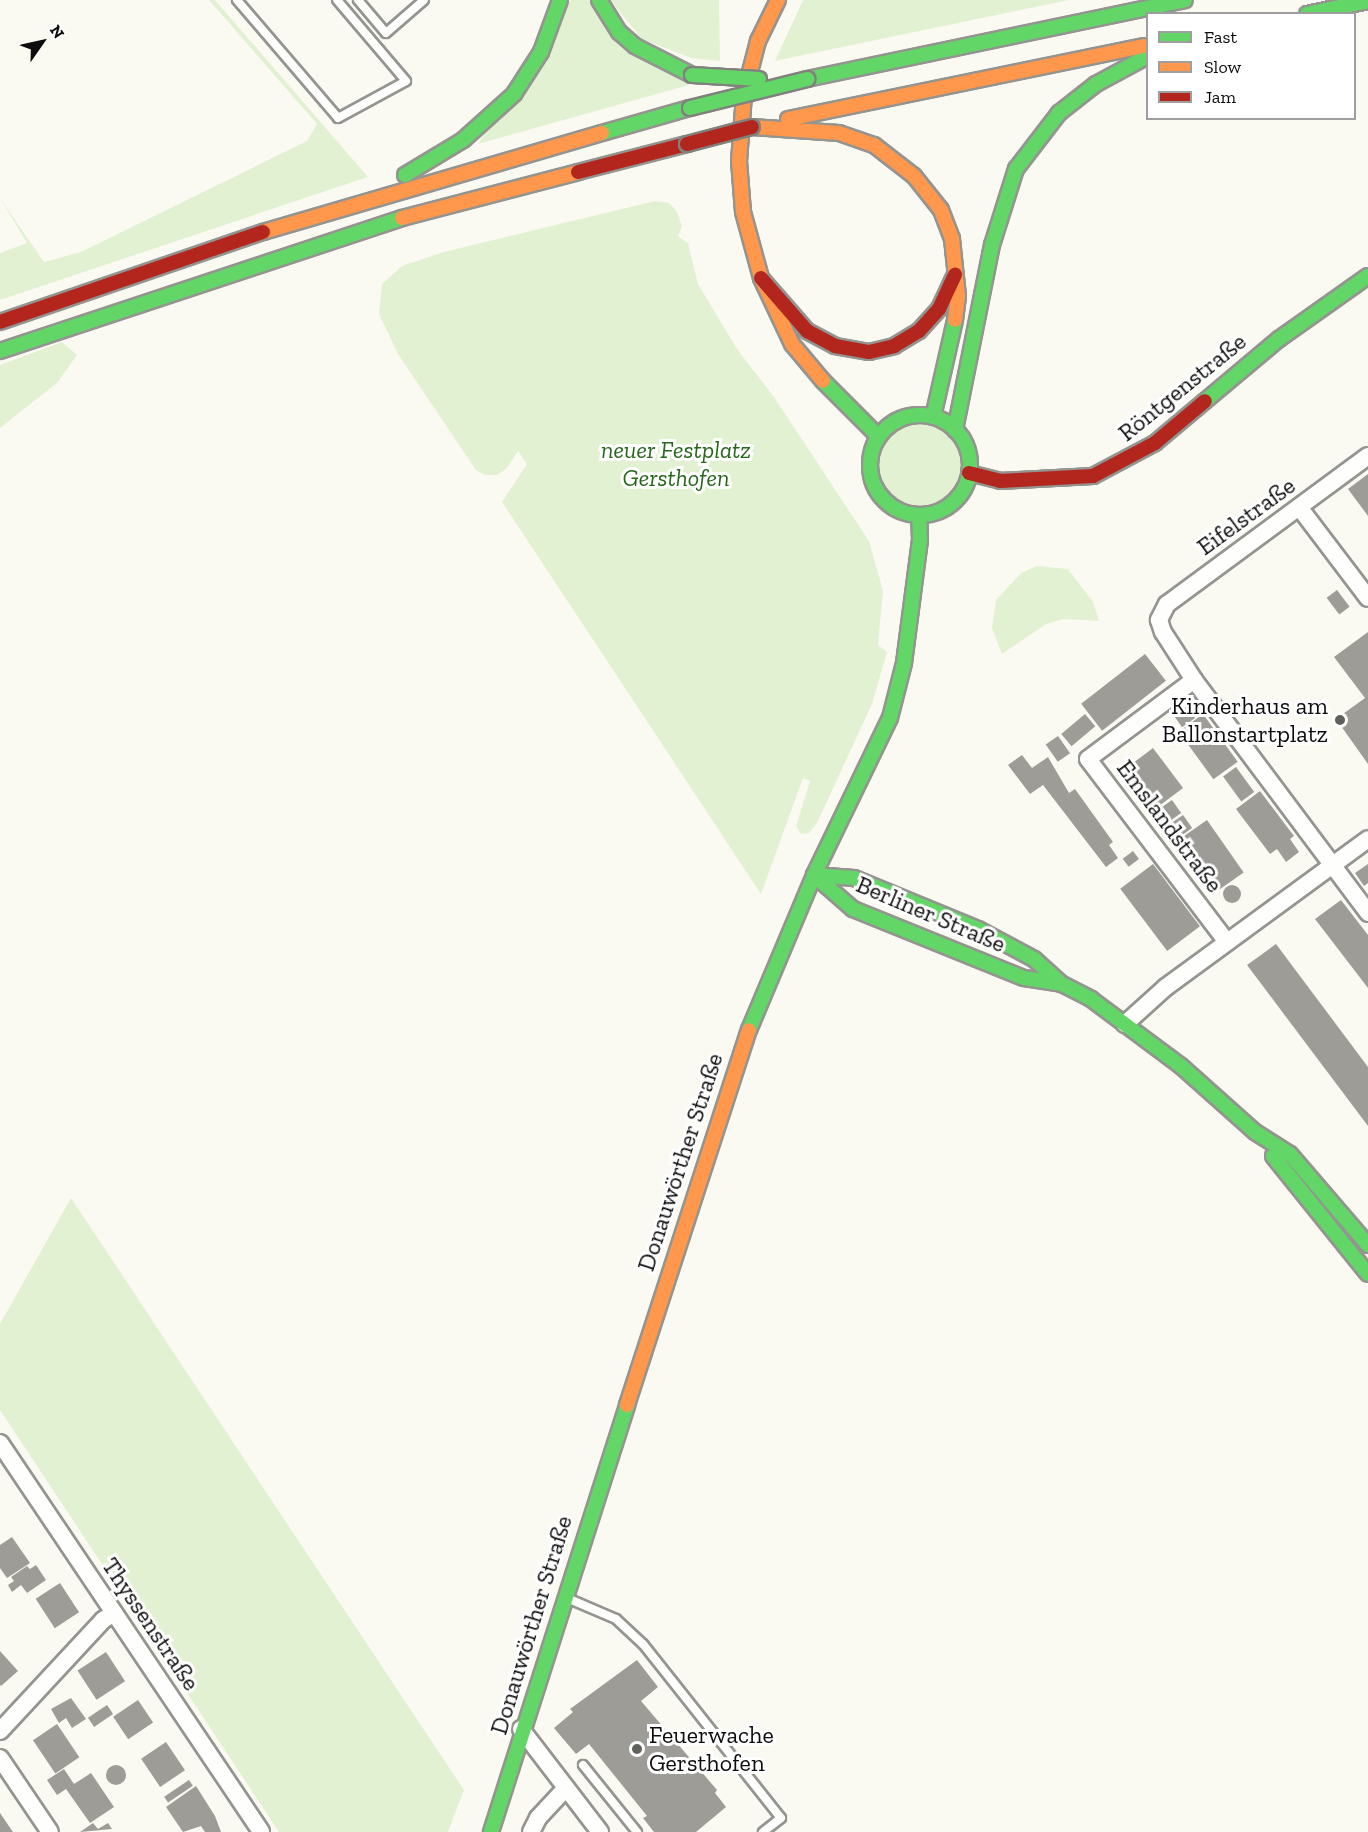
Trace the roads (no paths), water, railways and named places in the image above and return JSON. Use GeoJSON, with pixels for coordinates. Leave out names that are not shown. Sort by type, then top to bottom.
{"type":"FeatureCollection","features":[{"type":"Feature","properties":{"kind":"main road"},"geometry":{"type":"LineString","coordinates":[[362,200],[446,151],[497,112],[536,60],[560,0]]}},
{"type":"Feature","properties":{"kind":"main road"},"geometry":{"type":"LineString","coordinates":[[599,0],[619,32],[635,46],[652,58],[692,75],[807,79]]}},
{"type":"Feature","properties":{"kind":"main road"},"geometry":{"type":"LineString","coordinates":[[768,0],[768,20]]}},
{"type":"Feature","properties":{"kind":"main road"},"geometry":{"type":"LineString","coordinates":[[778,0],[768,20],[744,95],[739,161],[743,212],[761,278],[798,351],[879,437]]}},
{"type":"Feature","properties":{"kind":"main road"},"geometry":{"type":"LineString","coordinates":[[768,20],[786,0]]}},
{"type":"Feature","properties":{"kind":"main road"},"geometry":{"type":"LineString","coordinates":[[0,322],[362,200],[690,108],[807,79],[1185,0]]}},
{"type":"Feature","properties":{"kind":"main road"},"geometry":{"type":"LineString","coordinates":[[1316,12],[1368,1]]}},
{"type":"Feature","properties":{"kind":"main road"},"geometry":{"type":"LineString","coordinates":[[0,351],[172,291],[398,219],[752,127],[803,122],[1146,45]]}},
{"type":"Feature","properties":{"kind":"main road"},"geometry":{"type":"LineString","coordinates":[[955,430],[994,236],[1016,169],[1059,113],[1096,84],[1146,57]]}},
{"type":"Feature","properties":{"kind":"main road"},"geometry":{"type":"LineString","coordinates":[[803,122],[857,138],[904,167],[941,210],[952,239],[956,272],[957,320],[933,417]]}},
{"type":"Feature","properties":{"kind":"main road"},"geometry":{"type":"LineString","coordinates":[[761,278],[792,317],[813,335],[835,346],[869,352],[894,346],[919,331],[939,309],[956,272]]}},
{"type":"Feature","properties":{"kind":"main road","name":"Röntgenstraße"},"geometry":{"type":"LineString","coordinates":[[969,473],[1000,482],[1050,480],[1093,476],[1117,466],[1155,442],[1279,339],[1368,276]]}},
{"type":"Feature","properties":{"kind":"main road"},"geometry":{"type":"LineString","coordinates":[[907,417],[933,417],[955,430],[968,452],[969,473],[961,493],[949,506],[919,515],[892,506],[875,486],[870,461],[879,437],[891,424],[907,417]]}},
{"type":"Feature","properties":{"kind":"main road","name":"Donauwörther Straße"},"geometry":{"type":"LineString","coordinates":[[490,1832],[563,1596],[735,1064],[814,875],[890,718],[904,663],[920,540],[919,515]]}},
{"type":"Feature","properties":{"kind":"main road","name":"Berliner Straße"},"geometry":{"type":"LineString","coordinates":[[814,875],[854,909],[1024,978],[1062,984]]}},
{"type":"Feature","properties":{"kind":"main road","name":"Berliner Straße"},"geometry":{"type":"LineString","coordinates":[[814,875],[854,878],[951,917],[1034,959],[1062,984],[1125,1024],[1181,1066],[1256,1132],[1290,1154],[1368,1245]]}},
{"type":"Feature","properties":{"kind":"main road","name":"Berliner Straße"},"geometry":{"type":"LineString","coordinates":[[1256,1132],[1368,1274]]}},
{"type":"Feature","properties":{"kind":"street","name":"Eifelstraße"},"geometry":{"type":"LineString","coordinates":[[1194,680],[1163,632],[1159,620],[1167,604],[1368,456]]}},
{"type":"Feature","properties":{"kind":"street"},"geometry":{"type":"LineString","coordinates":[[1299,507],[1368,598]]}},
{"type":"Feature","properties":{"kind":"street"},"geometry":{"type":"LineString","coordinates":[[1194,680],[1368,913]]}},
{"type":"Feature","properties":{"kind":"street","name":"Emslandstraße"},"geometry":{"type":"LineString","coordinates":[[1194,680],[1088,759],[1227,942]]}},
{"type":"Feature","properties":{"kind":"street"},"geometry":{"type":"LineString","coordinates":[[1125,1024],[1227,942],[1368,839]]}},
{"type":"Feature","properties":{"kind":"street","name":"Thyssenstraße"},"geometry":{"type":"LineString","coordinates":[[0,1443],[261,1832]]}},
{"type":"Feature","properties":{"kind":"street"},"geometry":{"type":"LineString","coordinates":[[0,1731],[103,1620],[114,1613]]}},
{"type":"Feature","properties":{"kind":"street"},"geometry":{"type":"LineString","coordinates":[[522,1729],[600,1832]]}},
{"type":"Feature","properties":{"kind":"street"},"geometry":{"type":"LineString","coordinates":[[0,1758],[50,1832]]}},
{"type":"Feature","properties":{"kind":"street"},"geometry":{"type":"LineString","coordinates":[[531,1832],[538,1818],[566,1788]]}},
{"type":"Feature","properties":{"kind":"lane"},"geometry":{"type":"LineString","coordinates":[[237,0],[338,118],[406,81],[337,0]]}},
{"type":"Feature","properties":{"kind":"lane"},"geometry":{"type":"LineString","coordinates":[[358,0],[386,33],[424,0]]}},
{"type":"Feature","properties":{"kind":"lane"},"geometry":{"type":"LineString","coordinates":[[563,1596],[616,1619],[643,1644],[781,1818],[763,1832]]}},
{"type":"Feature","properties":{"kind":"lane"},"geometry":{"type":"LineString","coordinates":[[584,1765],[637,1832]]}},
{"type":"Feature","properties":{"kind":"place","name":"Kinderhaus am Ballonstartplatz"},"geometry":{"type":"Point","coordinates":[1340,720]}},
{"type":"Feature","properties":{"kind":"place","name":"Feuerwache Gersthofen"},"geometry":{"type":"Point","coordinates":[637,1749]}},
{"type":"Feature","properties":{"kind":"park label","name":"neuer Festplatz Gersthofen"},"geometry":{"type":"Point","coordinates":[676,464]}}]}
